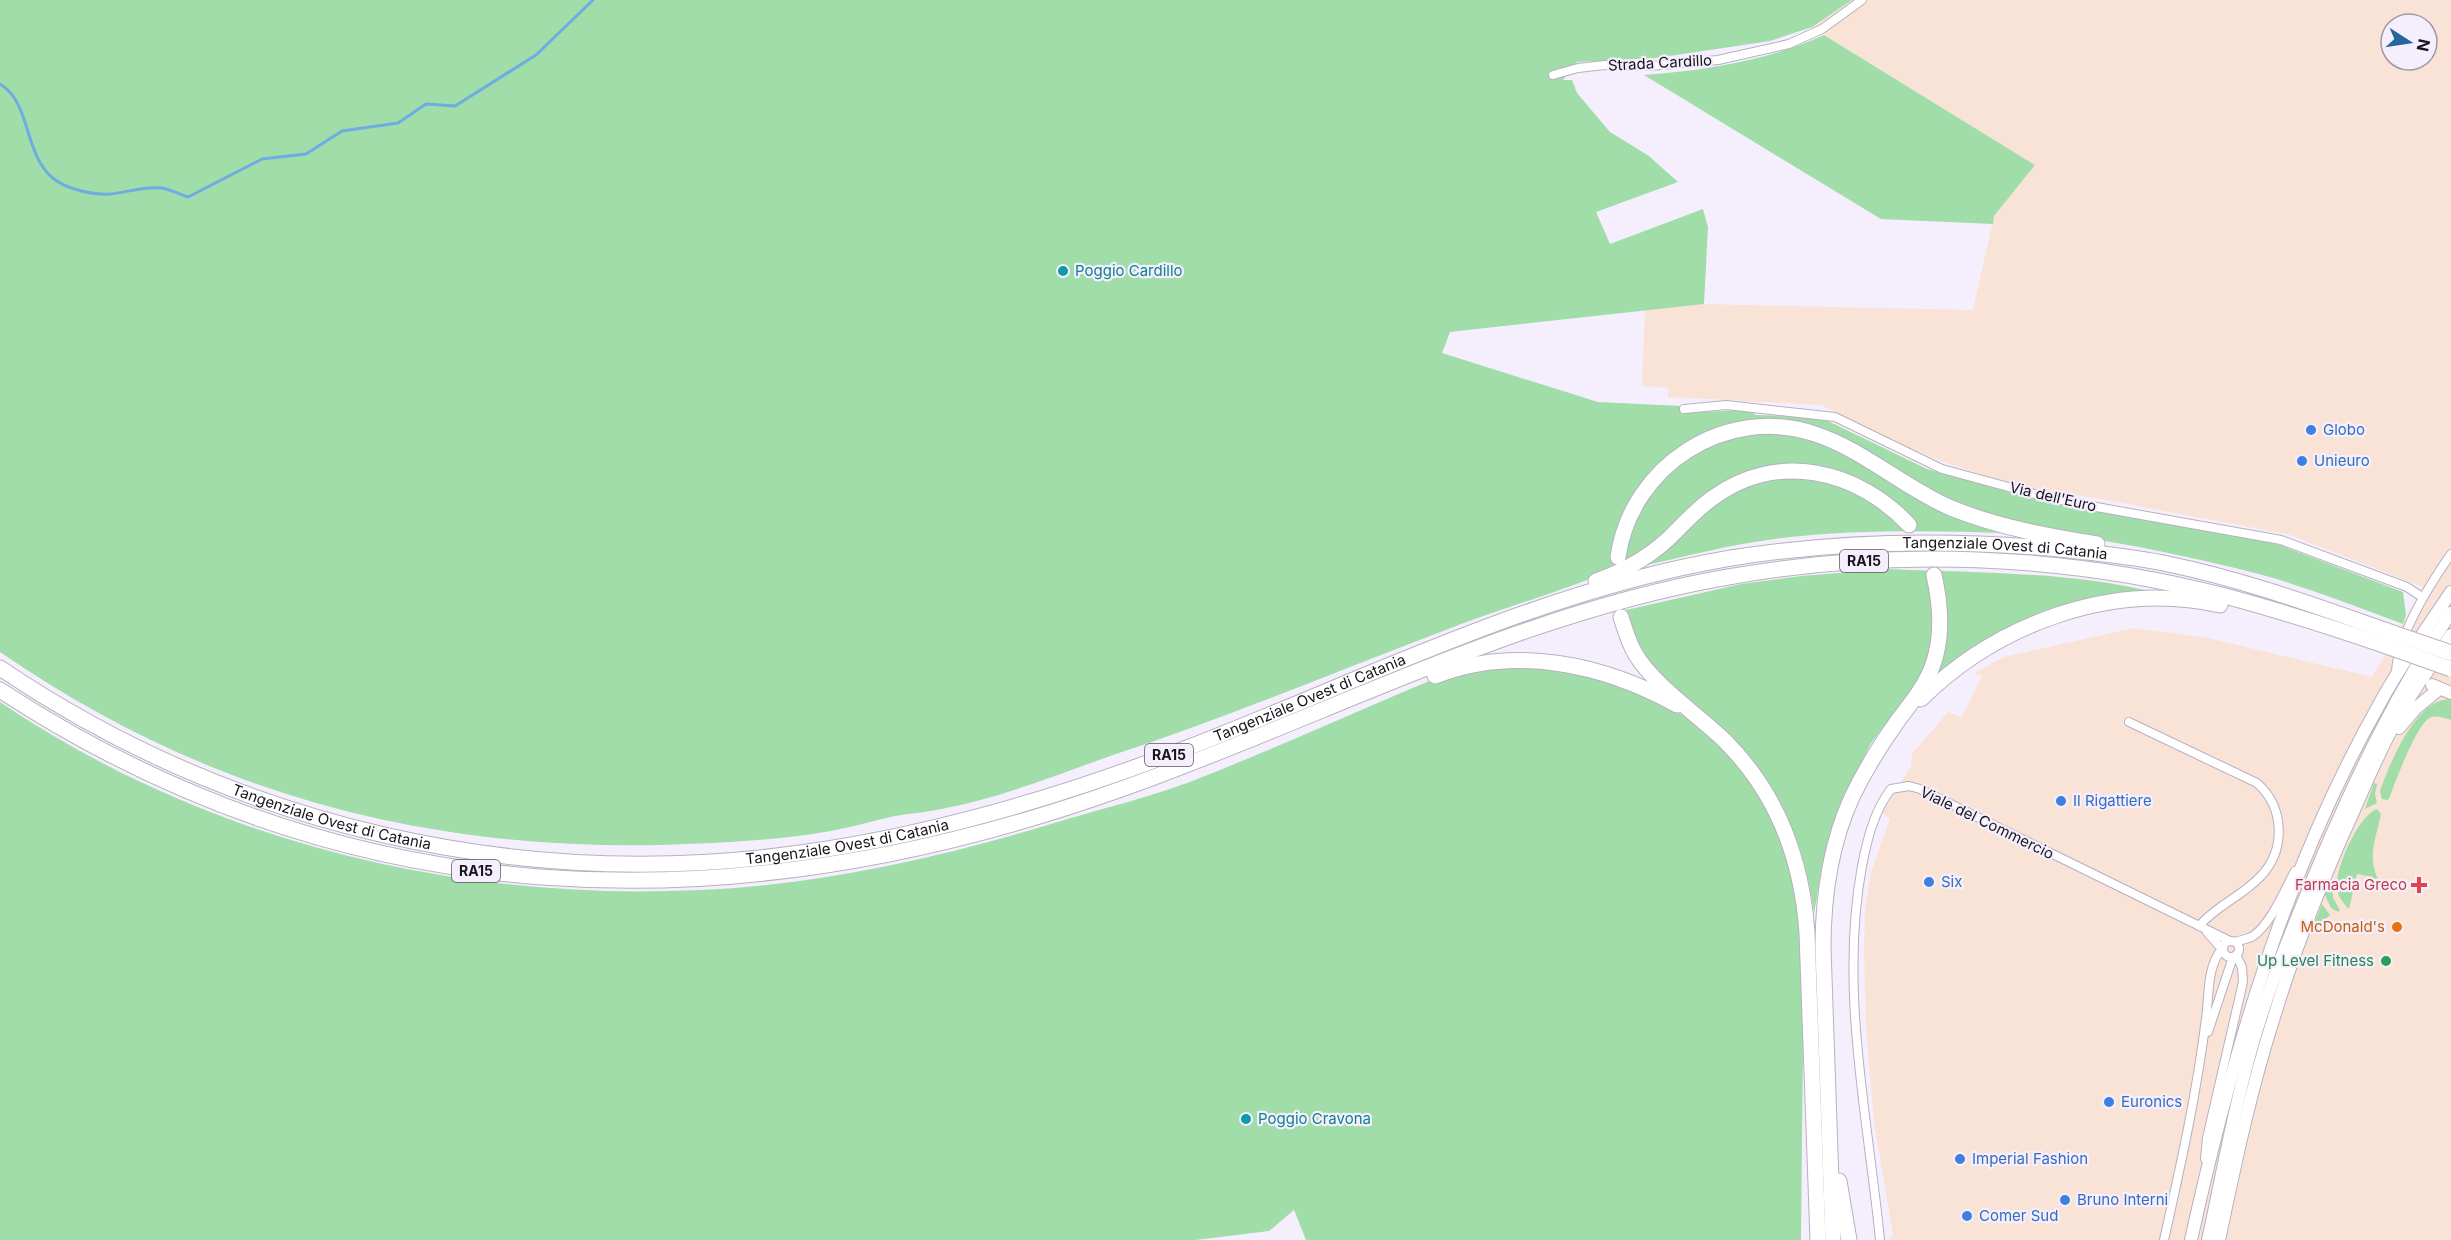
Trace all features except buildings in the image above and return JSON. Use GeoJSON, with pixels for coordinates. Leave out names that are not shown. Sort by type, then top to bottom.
{"type":"FeatureCollection","features":[{"type":"Feature","properties":{"kind":"highway"},"geometry":{"type":"LineString","coordinates":[[1618,556],[1624,528],[1637,500],[1673,460],[1706,439],[1723,432],[1767,426],[1795,429],[1827,439],[1932,499],[1971,516],[2026,532],[2122,548],[2163,562]]}},
{"type":"Feature","properties":{"kind":"highway"},"geometry":{"type":"LineString","coordinates":[[1355,681],[1438,638],[1628,568],[1666,541],[1715,496],[1742,481],[1760,476],[1794,472],[1836,477],[1853,483],[1882,501],[1908,525]]}},
{"type":"Feature","properties":{"kind":"highway","name":"Tangenziale Ovest di Catania"},"geometry":{"type":"LineString","coordinates":[[0,668],[100,730],[159,759],[224,787],[304,814],[392,838],[461,851],[556,862],[630,864],[717,861],[797,853],[866,841],[979,816],[1118,773],[1551,603],[1665,572],[1750,556],[1859,543],[1967,542],[2086,552],[2163,562],[2278,593],[2394,641]]}},
{"type":"Feature","properties":{"kind":"highway","name":"Tangenziale Ovest di Catania"},"geometry":{"type":"LineString","coordinates":[[0,690],[65,730],[154,776],[218,804],[296,830],[388,855],[458,868],[558,880],[630,882],[717,879],[799,870],[910,850],[984,832],[1122,789],[1492,643],[1624,600],[1728,577],[1860,561],[2024,563],[2111,573],[2219,595],[2331,627],[2394,641]]}},
{"type":"Feature","properties":{"kind":"highway"},"geometry":{"type":"LineString","coordinates":[[1833,1240],[1823,914],[1827,879],[1843,820],[1852,797],[1895,724],[1926,681],[1936,650],[1940,618],[1934,575]]}},
{"type":"Feature","properties":{"kind":"highway"},"geometry":{"type":"LineString","coordinates":[[1895,724],[1932,688],[1995,642],[2055,615],[2102,604],[2157,598],[2207,602],[2310,630],[2394,641]]}},
{"type":"Feature","properties":{"kind":"highway"},"geometry":{"type":"LineString","coordinates":[[1621,617],[1631,645],[1644,666],[1746,763],[1762,785],[1790,842],[1799,870],[1805,903],[1818,1240]]}},
{"type":"Feature","properties":{"kind":"highway","name":"RA15"},"geometry":{"type":"LineString","coordinates":[[2394,641],[2451,653]]}},
{"type":"Feature","properties":{"kind":"highway","name":"RA15"},"geometry":{"type":"LineString","coordinates":[[2394,641],[2451,666]]}},
{"type":"Feature","properties":{"kind":"highway"},"geometry":{"type":"LineString","coordinates":[[1346,701],[1389,693],[1458,669],[1487,663],[1526,660],[1572,665],[1624,680],[1646,688],[1701,719]]}},
{"type":"Feature","properties":{"kind":"highway"},"geometry":{"type":"LineString","coordinates":[[1826,1025],[1840,1187],[1849,1240]]}},
{"type":"Feature","properties":{"kind":"highway"},"geometry":{"type":"LineString","coordinates":[[1808,1240],[1807,1111],[1812,1051]]}},
{"type":"Feature","properties":{"kind":"main road"},"geometry":{"type":"LineString","coordinates":[[2191,1240],[2231,1076],[2262,970],[2324,817],[2351,758],[2396,674],[2451,592]]}},
{"type":"Feature","properties":{"kind":"main road"},"geometry":{"type":"LineString","coordinates":[[2208,1240],[2242,1082],[2275,973],[2364,762],[2399,695],[2451,613]]}},
{"type":"Feature","properties":{"kind":"main road"},"geometry":{"type":"LineString","coordinates":[[2219,1240],[2246,1117],[2275,1013],[2309,917],[2357,803],[2397,719],[2451,635]]}},
{"type":"Feature","properties":{"kind":"main road"},"geometry":{"type":"LineString","coordinates":[[2430,668],[2442,662],[2451,666]]}},
{"type":"Feature","properties":{"kind":"main road"},"geometry":{"type":"LineString","coordinates":[[2430,668],[2429,682],[2445,688]]}},
{"type":"Feature","properties":{"kind":"main road"},"geometry":{"type":"LineString","coordinates":[[2357,803],[2397,730],[2416,708],[2445,688]]}},
{"type":"Feature","properties":{"kind":"street","name":"Strada Cardillo"},"geometry":{"type":"LineString","coordinates":[[1552,75],[1578,68],[1605,65],[1649,66],[1718,60],[1779,46],[1822,29],[1862,0]]}},
{"type":"Feature","properties":{"kind":"street","name":"Via dell'Euro"},"geometry":{"type":"LineString","coordinates":[[1684,409],[1726,405],[1835,417],[1942,469],[2042,496],[2281,540],[2407,587],[2422,597]]}},
{"type":"Feature","properties":{"kind":"street"},"geometry":{"type":"LineString","coordinates":[[2396,674],[2397,660],[2422,597],[2451,554]]}},
{"type":"Feature","properties":{"kind":"street"},"geometry":{"type":"LineString","coordinates":[[2129,722],[2257,783],[2267,792],[2277,810],[2280,826],[2271,861],[2261,876],[2240,894],[2212,911],[2201,927]]}},
{"type":"Feature","properties":{"kind":"street","name":"Viale del Commercio"},"geometry":{"type":"LineString","coordinates":[[1880,1240],[1855,1012],[1853,960],[1854,924],[1864,856],[1880,806],[1891,789],[1909,786],[1920,789],[2201,927]]}},
{"type":"Feature","properties":{"kind":"street"},"geometry":{"type":"LineString","coordinates":[[2164,1240],[2202,1050],[2211,972],[2216,955],[2231,941],[2252,936],[2267,920],[2324,817]]}},
{"type":"Feature","properties":{"kind":"street"},"geometry":{"type":"LineString","coordinates":[[2201,927],[2231,941],[2239,948],[2234,956],[2202,1050]]}},
{"type":"Feature","properties":{"kind":"street"},"geometry":{"type":"LineString","coordinates":[[2201,927],[2224,954],[2234,956],[2242,967],[2243,982],[2208,1138],[2202,1189]]}},
{"type":"Feature","properties":{"kind":"shaded area"},"geometry":{"type":"Polygon","coordinates":[[[1852,0],[2451,0],[2451,1240],[1888,1240],[1893,1234],[1874,1123],[1866,1026],[1865,909],[1871,873],[1890,818],[1882,813],[1911,766],[1912,754],[1948,712],[1962,717],[1982,676],[1974,673],[2004,657],[2134,628],[2208,638],[2372,677],[2423,587],[2290,535],[2042,490],[1983,475],[1912,449],[1821,405],[1668,397],[1668,388],[1642,386],[1645,309],[1704,304],[1973,310],[1994,216],[2035,165],[1812,27],[1852,0]]]}},
{"type":"Feature","properties":{"kind":"green space"},"geometry":{"type":"Polygon","coordinates":[[[0,0],[1852,0],[1812,27],[1770,41],[1656,58],[1577,62],[1563,80],[1572,80],[1577,93],[1610,132],[1649,156],[1678,182],[1596,212],[1610,244],[1703,209],[1708,227],[1704,304],[1450,332],[1442,353],[1598,402],[1681,406],[1682,413],[1742,410],[1756,415],[1812,417],[1828,421],[1927,469],[2038,500],[2277,544],[2403,592],[2406,615],[2403,624],[2256,573],[2173,554],[2028,526],[1988,515],[1968,509],[1924,489],[1831,436],[1780,421],[1751,421],[1712,430],[1676,450],[1660,464],[1633,495],[1623,512],[1611,560],[1625,554],[1630,533],[1648,499],[1665,477],[1683,460],[1704,447],[1726,438],[1749,433],[1774,432],[1799,435],[1825,442],[1948,511],[2011,533],[1901,531],[1818,534],[1754,542],[1642,566],[1720,498],[1751,483],[1784,476],[1818,477],[1844,484],[1863,492],[1881,504],[1901,526],[1914,526],[1882,495],[1864,483],[1845,475],[1804,466],[1759,471],[1743,476],[1716,491],[1643,553],[1597,576],[1461,624],[1201,724],[989,798],[825,832],[764,840],[661,845],[571,844],[483,836],[397,823],[314,802],[233,775],[154,742],[76,700],[0,652],[0,0]]]}},
{"type":"Feature","properties":{"kind":"green space"},"geometry":{"type":"Polygon","coordinates":[[[1824,35],[2035,165],[1994,216],[1993,224],[1881,219],[1644,75],[1736,63],[1781,52],[1824,35]]]}},
{"type":"Feature","properties":{"kind":"green space"},"geometry":{"type":"Polygon","coordinates":[[[1888,569],[2052,576],[2117,584],[2149,591],[2078,603],[2025,619],[1989,639],[1932,679],[1935,605],[1931,657],[1907,700],[1870,745],[1841,805],[1822,865],[1814,914],[1810,889],[1797,842],[1788,819],[1764,776],[1720,726],[1652,668],[1636,640],[1626,610],[1741,584],[1801,576],[1888,569]]]}},
{"type":"Feature","properties":{"kind":"green space"},"geometry":{"type":"Polygon","coordinates":[[[1557,666],[1655,697],[1685,717],[1711,738],[1753,786],[1784,846],[1794,879],[1801,946],[1803,1043],[1801,1240],[1306,1240],[1294,1210],[1269,1231],[1196,1240],[0,1240],[0,702],[79,750],[161,791],[246,825],[334,852],[424,872],[515,885],[607,891],[699,890],[793,882],[840,875],[980,844],[1187,783],[1439,677],[1469,670],[1557,666]]]}},
{"type":"Feature","properties":{"kind":"green space"},"geometry":{"type":"Polygon","coordinates":[[[2451,699],[2451,720],[2439,717],[2428,719],[2417,733],[2406,755],[2388,800],[2382,799],[2380,791],[2406,734],[2427,709],[2438,702],[2451,699]]]}},
{"type":"Feature","properties":{"kind":"green space"},"geometry":{"type":"Polygon","coordinates":[[[2374,783],[2377,784],[2375,794],[2377,803],[2365,809],[2374,783]]]}},
{"type":"Feature","properties":{"kind":"green space"},"geometry":{"type":"Polygon","coordinates":[[[2377,809],[2381,814],[2374,842],[2373,858],[2376,876],[2381,886],[2373,884],[2373,877],[2357,874],[2349,909],[2341,900],[2337,879],[2355,832],[2362,822],[2377,809]]]}},
{"type":"Feature","properties":{"kind":"green space"},"geometry":{"type":"Polygon","coordinates":[[[2332,879],[2333,898],[2340,910],[2338,912],[2331,908],[2325,895],[2332,879]]]}},
{"type":"Feature","properties":{"kind":"green space"},"geometry":{"type":"Polygon","coordinates":[[[2322,904],[2330,915],[2313,931],[2312,929],[2322,904]]]}},
{"type":"Feature","properties":{"kind":"waterway"},"geometry":{"type":"LineString","coordinates":[[0,84],[18,103],[37,157],[44,169],[60,183],[97,194],[156,188],[188,197],[262,159],[306,154],[342,131],[398,123],[426,104],[455,106],[536,55],[593,0]]}},
{"type":"Feature","properties":{"kind":"place","name":"Poggio Cardillo"},"geometry":{"type":"Point","coordinates":[1063,271]}},
{"type":"Feature","properties":{"kind":"place","name":"Globo"},"geometry":{"type":"Point","coordinates":[2311,430]}},
{"type":"Feature","properties":{"kind":"place","name":"Unieuro"},"geometry":{"type":"Point","coordinates":[2302,461]}},
{"type":"Feature","properties":{"kind":"place","name":"Il Rigattiere"},"geometry":{"type":"Point","coordinates":[2061,801]}},
{"type":"Feature","properties":{"kind":"place","name":"Six"},"geometry":{"type":"Point","coordinates":[1929,882]}},
{"type":"Feature","properties":{"kind":"place","name":"Farmacia Greco"},"geometry":{"type":"Point","coordinates":[2419,885]}},
{"type":"Feature","properties":{"kind":"place","name":"McDonald's"},"geometry":{"type":"Point","coordinates":[2397,927]}},
{"type":"Feature","properties":{"kind":"place","name":"Up Level Fitness"},"geometry":{"type":"Point","coordinates":[2386,961]}},
{"type":"Feature","properties":{"kind":"place","name":"Euronics"},"geometry":{"type":"Point","coordinates":[2109,1102]}},
{"type":"Feature","properties":{"kind":"place","name":"Poggio Cravona"},"geometry":{"type":"Point","coordinates":[1246,1119]}},
{"type":"Feature","properties":{"kind":"place","name":"Imperial Fashion"},"geometry":{"type":"Point","coordinates":[1960,1159]}},
{"type":"Feature","properties":{"kind":"place","name":"Bruno Interni"},"geometry":{"type":"Point","coordinates":[2065,1200]}},
{"type":"Feature","properties":{"kind":"place","name":"Comer Sud"},"geometry":{"type":"Point","coordinates":[1967,1216]}}]}
